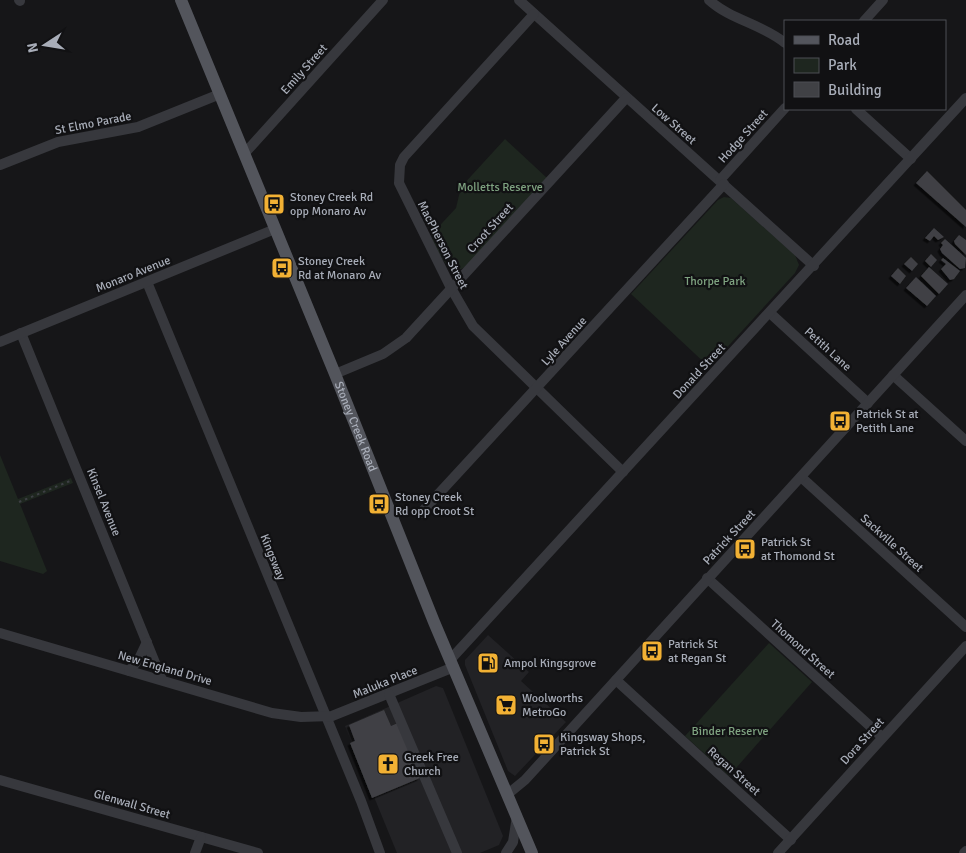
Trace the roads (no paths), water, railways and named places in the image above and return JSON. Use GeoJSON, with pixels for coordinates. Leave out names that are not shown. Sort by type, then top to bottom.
{"type":"FeatureCollection","features":[{"type":"Feature","properties":{"kind":"main road","name":"Stoney Creek Road"},"geometry":{"type":"LineString","coordinates":[[181,0],[336,374],[452,663],[532,853]]}},
{"type":"Feature","properties":{"kind":"street","name":"Emily Street"},"geometry":{"type":"LineString","coordinates":[[244,154],[383,0]]}},
{"type":"Feature","properties":{"kind":"street","name":"Low Street"},"geometry":{"type":"LineString","coordinates":[[519,0],[814,266]]}},
{"type":"Feature","properties":{"kind":"street"},"geometry":{"type":"LineString","coordinates":[[865,20],[883,0]]}},
{"type":"Feature","properties":{"kind":"street"},"geometry":{"type":"LineString","coordinates":[[711,1],[724,11],[767,30],[784,42]]}},
{"type":"Feature","properties":{"kind":"street","name":"MacPherson Street"},"geometry":{"type":"LineString","coordinates":[[534,14],[404,156],[400,165],[399,183],[451,288],[473,326],[623,472]]}},
{"type":"Feature","properties":{"kind":"street","name":"St Elmo Parade"},"geometry":{"type":"LineString","coordinates":[[0,166],[58,142],[138,127],[220,94]]}},
{"type":"Feature","properties":{"kind":"street","name":"Croot Street"},"geometry":{"type":"LineString","coordinates":[[336,374],[396,346],[626,98]]}},
{"type":"Feature","properties":{"kind":"street","name":"Donald Street"},"geometry":{"type":"LineString","coordinates":[[452,663],[623,472],[814,266],[966,98]]}},
{"type":"Feature","properties":{"kind":"street","name":"Hodge Street"},"geometry":{"type":"LineString","coordinates":[[722,182],[784,109]]}},
{"type":"Feature","properties":{"kind":"street"},"geometry":{"type":"LineString","coordinates":[[857,110],[911,159]]}},
{"type":"Feature","properties":{"kind":"street","name":"Lyle Avenue"},"geometry":{"type":"LineString","coordinates":[[421,513],[537,388],[722,182]]}},
{"type":"Feature","properties":{"kind":"street","name":"Monaro Avenue"},"geometry":{"type":"LineString","coordinates":[[0,342],[275,229]]}},
{"type":"Feature","properties":{"kind":"street","name":"Kingsway"},"geometry":{"type":"LineString","coordinates":[[147,282],[380,853]]}},
{"type":"Feature","properties":{"kind":"street","name":"Patrick Street"},"geometry":{"type":"LineString","coordinates":[[508,794],[525,780],[966,295]]}},
{"type":"Feature","properties":{"kind":"street","name":"Petith Lane"},"geometry":{"type":"LineString","coordinates":[[770,313],[868,403]]}},
{"type":"Feature","properties":{"kind":"street","name":"Kinsel Avenue"},"geometry":{"type":"LineString","coordinates":[[21,333],[162,680]]}},
{"type":"Feature","properties":{"kind":"street"},"geometry":{"type":"LineString","coordinates":[[893,375],[966,441]]}},
{"type":"Feature","properties":{"kind":"street","name":"Sackville Street"},"geometry":{"type":"LineString","coordinates":[[801,478],[966,627]]}},
{"type":"Feature","properties":{"kind":"street","name":"Thomond Street"},"geometry":{"type":"LineString","coordinates":[[707,578],[882,737]]}},
{"type":"Feature","properties":{"kind":"street","name":"New England Drive"},"geometry":{"type":"LineString","coordinates":[[0,633],[272,713],[301,717],[325,717]]}},
{"type":"Feature","properties":{"kind":"street"},"geometry":{"type":"LineString","coordinates":[[129,671],[139,659],[147,642]]}},
{"type":"Feature","properties":{"kind":"street","name":"Dora Street"},"geometry":{"type":"LineString","coordinates":[[778,853],[882,737],[965,652]]}},
{"type":"Feature","properties":{"kind":"street","name":"Maluka Place"},"geometry":{"type":"LineString","coordinates":[[325,717],[339,714],[389,694],[452,663]]}},
{"type":"Feature","properties":{"kind":"street","name":"Regan Street"},"geometry":{"type":"LineString","coordinates":[[616,680],[791,840]]}},
{"type":"Feature","properties":{"kind":"street"},"geometry":{"type":"LineString","coordinates":[[389,694],[457,853]]}},
{"type":"Feature","properties":{"kind":"street","name":"Glenwall Street"},"geometry":{"type":"LineString","coordinates":[[0,780],[258,853]]}},
{"type":"Feature","properties":{"kind":"street"},"geometry":{"type":"LineString","coordinates":[[506,853],[513,842],[517,816]]}},
{"type":"Feature","properties":{"kind":"street"},"geometry":{"type":"LineString","coordinates":[[195,853],[201,837]]}},
{"type":"Feature","properties":{"kind":"street","name":"Kingsway"},"geometry":{"type":"LineString","coordinates":[[377,842],[387,853]]}},
{"type":"Feature","properties":{"kind":"place","name":"Stoney Creek Rd opp Monaro Av"},"geometry":{"type":"Point","coordinates":[274,204]}},
{"type":"Feature","properties":{"kind":"place","name":"Stoney Creek Rd at Monaro Av"},"geometry":{"type":"Point","coordinates":[282,268]}},
{"type":"Feature","properties":{"kind":"place","name":"Patrick St at Petith Lane"},"geometry":{"type":"Point","coordinates":[840,421]}},
{"type":"Feature","properties":{"kind":"place","name":"Stoney Creek Rd opp Croot St"},"geometry":{"type":"Point","coordinates":[379,504]}},
{"type":"Feature","properties":{"kind":"place","name":"Patrick St at Thomond St"},"geometry":{"type":"Point","coordinates":[745,549]}},
{"type":"Feature","properties":{"kind":"place","name":"Patrick St at Regan St"},"geometry":{"type":"Point","coordinates":[652,651]}},
{"type":"Feature","properties":{"kind":"place","name":"Ampol Kingsgrove"},"geometry":{"type":"Point","coordinates":[488,663]}},
{"type":"Feature","properties":{"kind":"place","name":"Woolworths MetroGo"},"geometry":{"type":"Point","coordinates":[506,705]}},
{"type":"Feature","properties":{"kind":"place","name":"Kingsway Shops, Patrick St"},"geometry":{"type":"Point","coordinates":[544,744]}},
{"type":"Feature","properties":{"kind":"place","name":"Greek Free Church"},"geometry":{"type":"Point","coordinates":[388,764]}},
{"type":"Feature","properties":{"kind":"park label","name":"Molletts Reserve"},"geometry":{"type":"Point","coordinates":[500,187]}},
{"type":"Feature","properties":{"kind":"park label","name":"Thorpe Park"},"geometry":{"type":"Point","coordinates":[715,281]}},
{"type":"Feature","properties":{"kind":"park label","name":"Binder Reserve"},"geometry":{"type":"Point","coordinates":[730,731]}}]}
